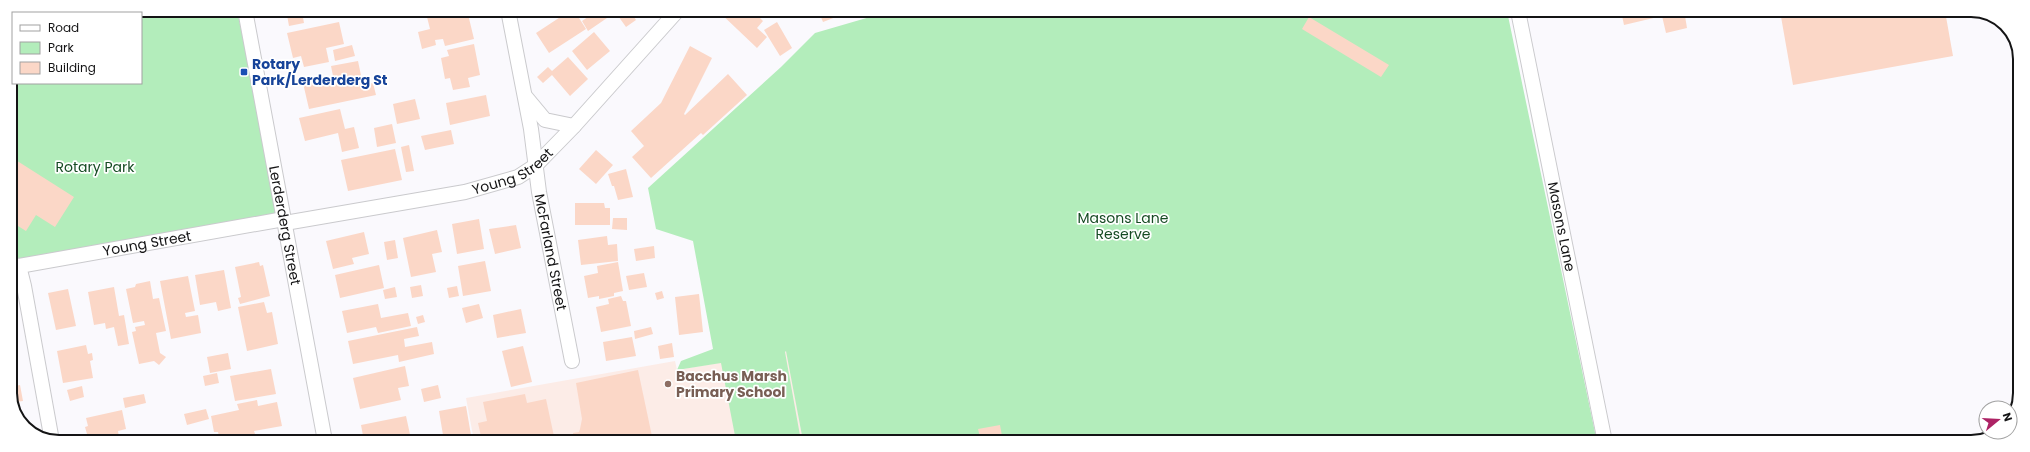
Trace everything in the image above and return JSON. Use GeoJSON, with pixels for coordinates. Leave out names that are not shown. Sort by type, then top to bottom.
{"type":"FeatureCollection","features":[{"type":"Feature","properties":{"kind":"street","name":"Lerderderg Street"},"geometry":{"type":"LineString","coordinates":[[246,17],[324,435]]}},
{"type":"Feature","properties":{"kind":"street","name":"McFarland Street"},"geometry":{"type":"LineString","coordinates":[[509,17],[531,129],[535,166],[572,361]]}},
{"type":"Feature","properties":{"kind":"street","name":"Young Street"},"geometry":{"type":"LineString","coordinates":[[17,265],[465,192],[518,177],[535,166],[574,126],[672,17]]}},
{"type":"Feature","properties":{"kind":"street","name":"Masons Lane"},"geometry":{"type":"LineString","coordinates":[[1519,17],[1604,435]]}},
{"type":"Feature","properties":{"kind":"street"},"geometry":{"type":"LineString","coordinates":[[524,96],[545,120],[574,126]]}},
{"type":"Feature","properties":{"kind":"street"},"geometry":{"type":"LineString","coordinates":[[17,271],[24,286],[51,434]]}},
{"type":"Feature","properties":{"kind":"shaded area","name":"Bacchus Marsh Primary School"},"geometry":{"type":"Polygon","coordinates":[[[787,351],[802,435],[473,435],[466,398],[675,361],[677,370],[787,351]]]}},
{"type":"Feature","properties":{"kind":"green space","name":"Rotary Park"},"geometry":{"type":"Polygon","coordinates":[[[142,17],[238,17],[280,216],[17,269],[17,84],[142,84],[142,17]]]}},
{"type":"Feature","properties":{"kind":"green space","name":"Masons Lane Reserve"},"geometry":{"type":"Polygon","coordinates":[[[870,17],[1508,17],[1596,435],[802,435],[786,351],[800,435],[735,435],[721,363],[677,370],[681,361],[713,349],[693,241],[656,229],[648,188],[781,67],[815,33],[870,17]]]}},
{"type":"Feature","properties":{"kind":"building"},"geometry":{"type":"Polygon","coordinates":[[[287,17],[303,17],[304,23],[289,26],[287,17]]]}},
{"type":"Feature","properties":{"kind":"building"},"geometry":{"type":"Polygon","coordinates":[[[427,17],[469,17],[474,39],[445,46],[443,39],[435,40],[436,45],[422,49],[418,32],[430,29],[427,17]]]}},
{"type":"Feature","properties":{"kind":"building"},"geometry":{"type":"Polygon","coordinates":[[[560,17],[578,17],[586,29],[549,53],[536,33],[560,17]]]}},
{"type":"Feature","properties":{"kind":"building"},"geometry":{"type":"Polygon","coordinates":[[[588,17],[607,18],[588,31],[582,21],[588,17]]]}},
{"type":"Feature","properties":{"kind":"building"},"geometry":{"type":"Polygon","coordinates":[[[619,17],[634,17],[636,20],[626,27],[619,17]]]}},
{"type":"Feature","properties":{"kind":"building"},"geometry":{"type":"Polygon","coordinates":[[[724,17],[759,17],[763,21],[757,28],[767,37],[757,48],[724,17]]]}},
{"type":"Feature","properties":{"kind":"building"},"geometry":{"type":"Polygon","coordinates":[[[821,17],[836,17],[823,22],[821,17]]]}},
{"type":"Feature","properties":{"kind":"building"},"geometry":{"type":"Polygon","coordinates":[[[1309,17],[1389,65],[1381,77],[1302,29],[1309,17]]]}},
{"type":"Feature","properties":{"kind":"building"},"geometry":{"type":"Polygon","coordinates":[[[1622,17],[1658,17],[1624,25],[1622,17]]]}},
{"type":"Feature","properties":{"kind":"building"},"geometry":{"type":"Polygon","coordinates":[[[1662,17],[1685,17],[1687,28],[1666,33],[1662,17]]]}},
{"type":"Feature","properties":{"kind":"building"},"geometry":{"type":"Polygon","coordinates":[[[1781,17],[1946,17],[1953,56],[1793,85],[1781,17]]]}},
{"type":"Feature","properties":{"kind":"building"},"geometry":{"type":"Polygon","coordinates":[[[339,22],[344,44],[326,48],[329,62],[304,67],[301,56],[293,58],[287,33],[339,22]]]}},
{"type":"Feature","properties":{"kind":"building"},"geometry":{"type":"Polygon","coordinates":[[[777,22],[792,48],[780,56],[764,30],[777,22]]]}},
{"type":"Feature","properties":{"kind":"building"},"geometry":{"type":"Polygon","coordinates":[[[594,32],[610,51],[587,70],[572,51],[594,32]]]}},
{"type":"Feature","properties":{"kind":"building"},"geometry":{"type":"Polygon","coordinates":[[[474,44],[480,75],[468,78],[470,87],[453,90],[450,78],[445,79],[441,58],[449,56],[447,50],[474,44]]]}},
{"type":"Feature","properties":{"kind":"building"},"geometry":{"type":"Polygon","coordinates":[[[352,45],[355,56],[335,61],[333,50],[352,45]]]}},
{"type":"Feature","properties":{"kind":"building"},"geometry":{"type":"Polygon","coordinates":[[[690,46],[712,58],[684,114],[685,115],[728,74],[747,95],[703,135],[701,133],[651,178],[632,157],[644,146],[631,131],[661,103],[690,46]]]}},
{"type":"Feature","properties":{"kind":"building"},"geometry":{"type":"Polygon","coordinates":[[[568,57],[588,79],[570,96],[552,75],[543,83],[537,77],[548,67],[552,71],[568,57]]]}},
{"type":"Feature","properties":{"kind":"building"},"geometry":{"type":"Polygon","coordinates":[[[358,61],[363,85],[373,83],[376,95],[309,109],[303,83],[333,76],[331,66],[358,61]]]}},
{"type":"Feature","properties":{"kind":"building"},"geometry":{"type":"Polygon","coordinates":[[[486,95],[490,116],[450,125],[446,103],[486,95]]]}},
{"type":"Feature","properties":{"kind":"building"},"geometry":{"type":"Polygon","coordinates":[[[415,99],[420,119],[397,124],[393,104],[415,99]]]}},
{"type":"Feature","properties":{"kind":"building"},"geometry":{"type":"Polygon","coordinates":[[[340,109],[345,129],[354,127],[359,148],[342,152],[338,133],[305,141],[299,118],[340,109]]]}},
{"type":"Feature","properties":{"kind":"building"},"geometry":{"type":"Polygon","coordinates":[[[392,124],[396,143],[377,147],[374,128],[392,124]]]}},
{"type":"Feature","properties":{"kind":"building"},"geometry":{"type":"Polygon","coordinates":[[[451,130],[454,144],[425,150],[421,136],[451,130]]]}},
{"type":"Feature","properties":{"kind":"building"},"geometry":{"type":"Polygon","coordinates":[[[409,145],[414,171],[406,172],[401,147],[409,145]]]}},
{"type":"Feature","properties":{"kind":"building"},"geometry":{"type":"Polygon","coordinates":[[[395,149],[402,180],[348,191],[341,160],[395,149]]]}},
{"type":"Feature","properties":{"kind":"building"},"geometry":{"type":"Polygon","coordinates":[[[596,150],[613,165],[596,184],[579,169],[596,150]]]}},
{"type":"Feature","properties":{"kind":"building"},"geometry":{"type":"Polygon","coordinates":[[[17,161],[74,197],[55,227],[36,215],[26,231],[17,225],[17,161]]]}},
{"type":"Feature","properties":{"kind":"building"},"geometry":{"type":"Polygon","coordinates":[[[626,169],[633,197],[618,200],[614,186],[612,186],[608,174],[626,169]]]}},
{"type":"Feature","properties":{"kind":"building"},"geometry":{"type":"Polygon","coordinates":[[[575,203],[604,203],[605,208],[610,208],[610,225],[575,225],[575,203]]]}},
{"type":"Feature","properties":{"kind":"building"},"geometry":{"type":"Polygon","coordinates":[[[613,218],[627,218],[627,230],[612,229],[613,218]]]}},
{"type":"Feature","properties":{"kind":"building"},"geometry":{"type":"Polygon","coordinates":[[[479,219],[484,249],[457,254],[452,224],[479,219]]]}},
{"type":"Feature","properties":{"kind":"building"},"geometry":{"type":"Polygon","coordinates":[[[516,225],[521,248],[495,254],[489,229],[516,225]]]}},
{"type":"Feature","properties":{"kind":"building"},"geometry":{"type":"Polygon","coordinates":[[[437,230],[442,252],[432,254],[436,272],[411,277],[403,238],[437,230]]]}},
{"type":"Feature","properties":{"kind":"building"},"geometry":{"type":"Polygon","coordinates":[[[364,232],[369,254],[352,258],[354,264],[333,269],[326,241],[364,232]]]}},
{"type":"Feature","properties":{"kind":"building"},"geometry":{"type":"Polygon","coordinates":[[[607,236],[608,245],[617,244],[618,261],[581,265],[578,240],[607,236]]]}},
{"type":"Feature","properties":{"kind":"building"},"geometry":{"type":"Polygon","coordinates":[[[395,240],[398,258],[387,260],[384,242],[395,240]]]}},
{"type":"Feature","properties":{"kind":"building"},"geometry":{"type":"Polygon","coordinates":[[[654,246],[655,258],[636,261],[634,249],[654,246]]]}},
{"type":"Feature","properties":{"kind":"building"},"geometry":{"type":"Polygon","coordinates":[[[485,261],[491,291],[463,296],[458,266],[485,261]]]}},
{"type":"Feature","properties":{"kind":"building"},"geometry":{"type":"Polygon","coordinates":[[[259,262],[260,266],[263,265],[270,296],[240,304],[238,298],[241,297],[235,267],[259,262]]]}},
{"type":"Feature","properties":{"kind":"building"},"geometry":{"type":"Polygon","coordinates":[[[618,262],[623,291],[614,293],[614,296],[599,299],[599,296],[588,298],[584,276],[598,273],[597,266],[618,262]]]}},
{"type":"Feature","properties":{"kind":"building"},"geometry":{"type":"Polygon","coordinates":[[[379,265],[384,288],[340,298],[335,275],[379,265]]]}},
{"type":"Feature","properties":{"kind":"building"},"geometry":{"type":"Polygon","coordinates":[[[224,270],[231,308],[218,311],[216,302],[200,305],[195,275],[224,270]]]}},
{"type":"Feature","properties":{"kind":"building"},"geometry":{"type":"Polygon","coordinates":[[[644,273],[647,287],[629,290],[626,276],[644,273]]]}},
{"type":"Feature","properties":{"kind":"building"},"geometry":{"type":"Polygon","coordinates":[[[188,276],[195,311],[185,313],[186,317],[198,315],[201,333],[171,339],[160,281],[188,276]]]}},
{"type":"Feature","properties":{"kind":"building"},"geometry":{"type":"Polygon","coordinates":[[[150,281],[153,299],[159,298],[166,331],[156,333],[160,353],[166,357],[159,365],[154,361],[139,364],[132,332],[136,331],[135,327],[145,325],[144,321],[133,323],[126,289],[135,287],[136,284],[150,281]]]}},
{"type":"Feature","properties":{"kind":"building"},"geometry":{"type":"Polygon","coordinates":[[[421,285],[423,296],[412,298],[410,287],[421,285]]]}},
{"type":"Feature","properties":{"kind":"building"},"geometry":{"type":"Polygon","coordinates":[[[457,286],[459,296],[449,298],[447,288],[457,286]]]}},
{"type":"Feature","properties":{"kind":"building"},"geometry":{"type":"Polygon","coordinates":[[[114,287],[119,316],[124,315],[129,344],[118,346],[114,327],[106,329],[105,323],[94,325],[88,292],[114,287]]]}},
{"type":"Feature","properties":{"kind":"building"},"geometry":{"type":"Polygon","coordinates":[[[395,287],[397,297],[385,299],[383,290],[395,287]]]}},
{"type":"Feature","properties":{"kind":"building"},"geometry":{"type":"Polygon","coordinates":[[[68,289],[76,326],[56,330],[48,293],[68,289]]]}},
{"type":"Feature","properties":{"kind":"building"},"geometry":{"type":"Polygon","coordinates":[[[662,291],[664,298],[657,300],[655,293],[662,291]]]}},
{"type":"Feature","properties":{"kind":"building"},"geometry":{"type":"Polygon","coordinates":[[[699,294],[703,332],[679,335],[675,297],[699,294]]]}},
{"type":"Feature","properties":{"kind":"building"},"geometry":{"type":"Polygon","coordinates":[[[621,296],[623,301],[626,301],[631,326],[601,332],[596,307],[609,304],[608,299],[621,296]]]}},
{"type":"Feature","properties":{"kind":"building"},"geometry":{"type":"Polygon","coordinates":[[[264,302],[267,313],[272,312],[278,344],[247,351],[238,307],[264,302]]]}},
{"type":"Feature","properties":{"kind":"building"},"geometry":{"type":"Polygon","coordinates":[[[378,304],[381,318],[408,313],[411,326],[378,333],[376,327],[347,333],[342,311],[378,304]]]}},
{"type":"Feature","properties":{"kind":"building"},"geometry":{"type":"Polygon","coordinates":[[[479,304],[483,318],[466,323],[462,308],[479,304]]]}},
{"type":"Feature","properties":{"kind":"building"},"geometry":{"type":"Polygon","coordinates":[[[521,309],[526,333],[497,338],[493,315],[521,309]]]}},
{"type":"Feature","properties":{"kind":"building"},"geometry":{"type":"Polygon","coordinates":[[[423,315],[425,322],[418,324],[416,317],[423,315]]]}},
{"type":"Feature","properties":{"kind":"building"},"geometry":{"type":"Polygon","coordinates":[[[417,327],[419,336],[404,339],[405,347],[432,342],[434,354],[399,362],[398,355],[353,364],[348,341],[417,327]]]}},
{"type":"Feature","properties":{"kind":"building"},"geometry":{"type":"Polygon","coordinates":[[[651,327],[653,334],[635,339],[634,331],[651,327]]]}},
{"type":"Feature","properties":{"kind":"building"},"geometry":{"type":"Polygon","coordinates":[[[632,337],[636,356],[606,361],[603,342],[632,337]]]}},
{"type":"Feature","properties":{"kind":"building"},"geometry":{"type":"Polygon","coordinates":[[[672,343],[674,357],[660,359],[658,346],[672,343]]]}},
{"type":"Feature","properties":{"kind":"building"},"geometry":{"type":"Polygon","coordinates":[[[86,345],[88,354],[92,353],[93,360],[90,361],[93,378],[63,383],[57,351],[86,345]]]}},
{"type":"Feature","properties":{"kind":"building"},"geometry":{"type":"Polygon","coordinates":[[[523,346],[532,382],[511,387],[502,351],[523,346]]]}},
{"type":"Feature","properties":{"kind":"building"},"geometry":{"type":"Polygon","coordinates":[[[228,353],[231,369],[210,373],[207,357],[228,353]]]}},
{"type":"Feature","properties":{"kind":"building"},"geometry":{"type":"Polygon","coordinates":[[[405,366],[409,386],[398,388],[401,400],[360,409],[353,378],[405,366]]]}},
{"type":"Feature","properties":{"kind":"building"},"geometry":{"type":"Polygon","coordinates":[[[271,369],[276,394],[235,401],[230,376],[271,369]]]}},
{"type":"Feature","properties":{"kind":"building"},"geometry":{"type":"Polygon","coordinates":[[[638,370],[652,435],[574,435],[573,433],[579,432],[582,419],[576,383],[638,370]]]}},
{"type":"Feature","properties":{"kind":"building"},"geometry":{"type":"Polygon","coordinates":[[[217,373],[219,383],[205,386],[203,376],[217,373]]]}},
{"type":"Feature","properties":{"kind":"building"},"geometry":{"type":"Polygon","coordinates":[[[20,385],[23,401],[18,402],[17,386],[20,385]]]}},
{"type":"Feature","properties":{"kind":"building"},"geometry":{"type":"Polygon","coordinates":[[[438,385],[441,398],[424,402],[421,389],[438,385]]]}},
{"type":"Feature","properties":{"kind":"building"},"geometry":{"type":"Polygon","coordinates":[[[82,386],[84,397],[70,401],[67,390],[82,386]]]}},
{"type":"Feature","properties":{"kind":"building"},"geometry":{"type":"Polygon","coordinates":[[[144,394],[146,403],[125,408],[123,398],[144,394]]]}},
{"type":"Feature","properties":{"kind":"building"},"geometry":{"type":"Polygon","coordinates":[[[525,394],[527,403],[546,399],[554,435],[481,435],[478,423],[487,421],[483,402],[525,394]]]}},
{"type":"Feature","properties":{"kind":"building"},"geometry":{"type":"Polygon","coordinates":[[[257,400],[258,406],[277,402],[282,426],[254,431],[255,434],[249,435],[219,435],[218,432],[214,432],[211,416],[239,410],[237,404],[257,400]]]}},
{"type":"Feature","properties":{"kind":"building"},"geometry":{"type":"Polygon","coordinates":[[[466,406],[471,435],[443,435],[439,411],[466,406]]]}},
{"type":"Feature","properties":{"kind":"building"},"geometry":{"type":"Polygon","coordinates":[[[206,409],[209,419],[187,425],[184,414],[206,409]]]}},
{"type":"Feature","properties":{"kind":"building"},"geometry":{"type":"Polygon","coordinates":[[[122,410],[126,429],[118,431],[119,435],[87,435],[85,427],[88,426],[86,418],[122,410]]]}},
{"type":"Feature","properties":{"kind":"building"},"geometry":{"type":"Polygon","coordinates":[[[406,416],[410,435],[363,435],[361,425],[406,416]]]}},
{"type":"Feature","properties":{"kind":"building"},"geometry":{"type":"Polygon","coordinates":[[[1000,425],[1002,435],[980,435],[978,429],[1000,425]]]}},
{"type":"Feature","properties":{"kind":"place","name":"Rotary Park/Lerderderg St"},"geometry":{"type":"Point","coordinates":[244,72]}},
{"type":"Feature","properties":{"kind":"place","name":"Bacchus Marsh Primary School"},"geometry":{"type":"Point","coordinates":[668,384]}}]}
